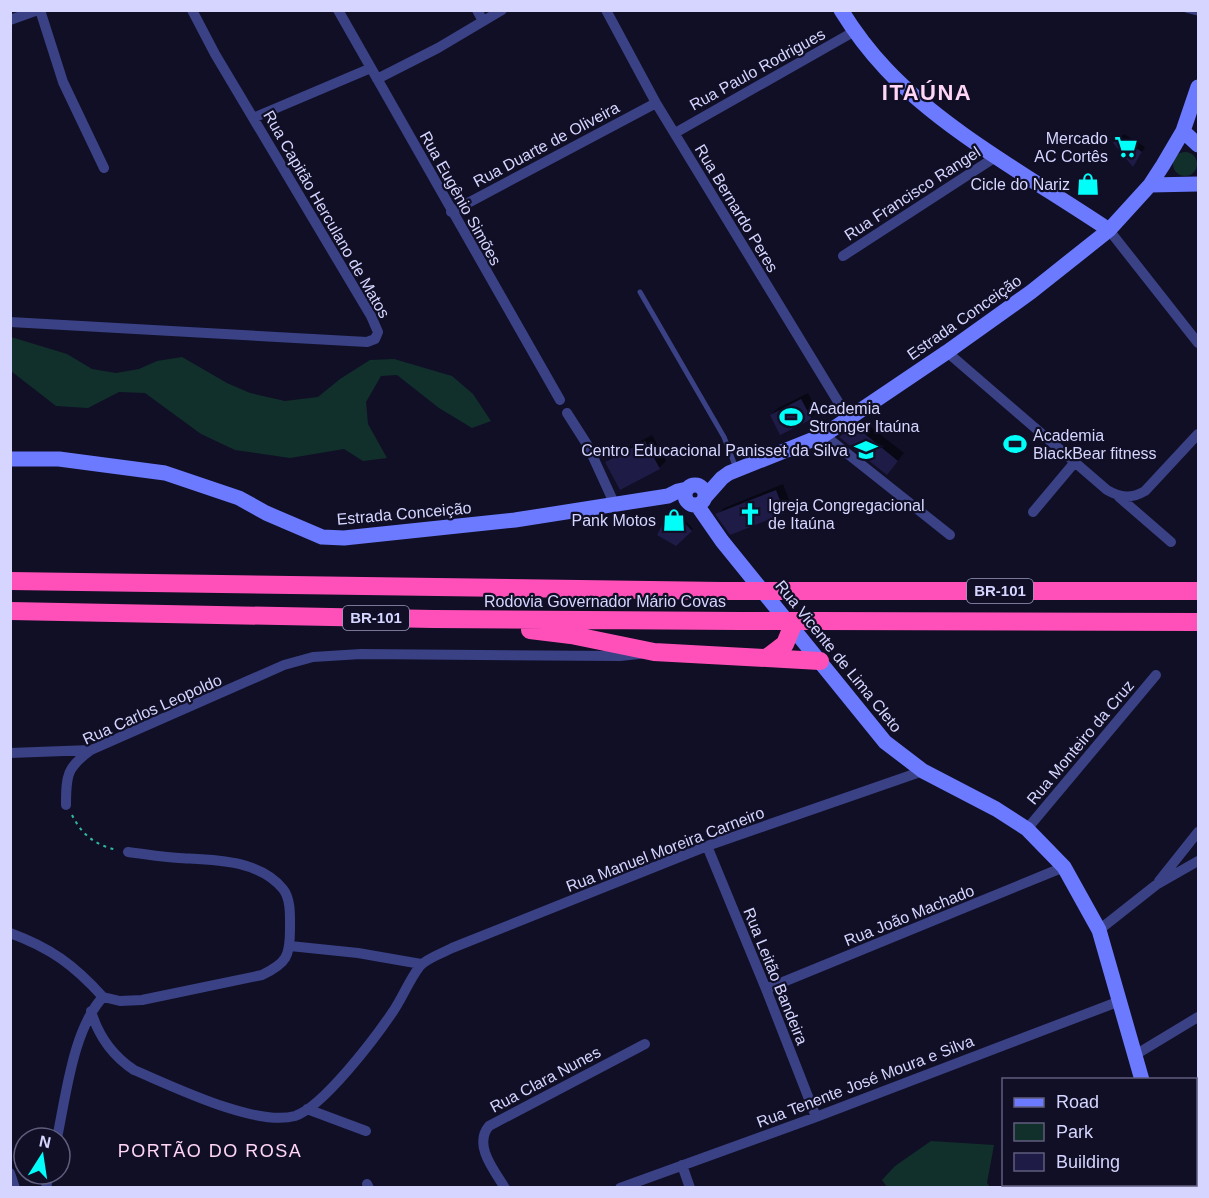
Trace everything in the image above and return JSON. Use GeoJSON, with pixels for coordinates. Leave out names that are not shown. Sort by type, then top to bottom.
{"type":"FeatureCollection","features":[{"type":"Feature","properties":{"kind":"highway"},"geometry":{"type":"LineString","coordinates":[[10,569],[72,570],[179,583]]}},
{"type":"Feature","properties":{"kind":"highway","name":"Rodovia Governador Mário Covas"},"geometry":{"type":"LineString","coordinates":[[10,581],[722,591],[1198,591]]}},
{"type":"Feature","properties":{"kind":"highway","name":"Rodovia Governador Mário Covas"},"geometry":{"type":"LineString","coordinates":[[10,611],[433,619],[1198,622]]}},
{"type":"Feature","properties":{"kind":"highway"},"geometry":{"type":"LineString","coordinates":[[433,619],[553,633],[654,652],[820,661]]}},
{"type":"Feature","properties":{"kind":"highway"},"geometry":{"type":"LineString","coordinates":[[768,657],[785,644],[792,627]]}},
{"type":"Feature","properties":{"kind":"main road"},"geometry":{"type":"LineString","coordinates":[[841,10],[886,69],[921,101],[997,156],[1109,230]]}},
{"type":"Feature","properties":{"kind":"main road","name":"Estrada Conceição"},"geometry":{"type":"LineString","coordinates":[[10,459],[59,459],[165,474],[239,498],[266,513],[322,537],[344,538],[411,532],[515,520],[668,496],[696,496],[737,470],[824,435],[1031,292],[1109,230],[1150,185],[1183,131],[1198,89]]}},
{"type":"Feature","properties":{"kind":"main road"},"geometry":{"type":"LineString","coordinates":[[1183,131],[1198,145]]}},
{"type":"Feature","properties":{"kind":"main road"},"geometry":{"type":"LineString","coordinates":[[1150,185],[1198,184]]}},
{"type":"Feature","properties":{"kind":"main road","name":"Rua Vicente de Lima Cleto"},"geometry":{"type":"LineString","coordinates":[[696,496],[722,541],[885,742],[923,771],[996,809],[1028,829],[1064,867],[1099,930],[1141,1078]]}},
{"type":"Feature","properties":{"kind":"street"},"geometry":{"type":"LineString","coordinates":[[10,20],[39,10],[63,82],[104,168]]}},
{"type":"Feature","properties":{"kind":"street","name":"Rua Capitão Herculano de Matos"},"geometry":{"type":"LineString","coordinates":[[10,322],[367,342],[375,339],[378,332],[372,316],[253,118],[192,10]]}},
{"type":"Feature","properties":{"kind":"street","name":"Rua Eugênio Simões"},"geometry":{"type":"LineString","coordinates":[[338,10],[560,400]]}},
{"type":"Feature","properties":{"kind":"street"},"geometry":{"type":"LineString","coordinates":[[477,10],[483,21]]}},
{"type":"Feature","properties":{"kind":"street"},"geometry":{"type":"LineString","coordinates":[[377,79],[438,48],[502,10]]}},
{"type":"Feature","properties":{"kind":"street","name":"Rua Bernardo Peres"},"geometry":{"type":"LineString","coordinates":[[606,10],[656,103],[756,271],[848,418]]}},
{"type":"Feature","properties":{"kind":"street","name":"Rua Paulo Rodrigues"},"geometry":{"type":"LineString","coordinates":[[675,133],[855,31]]}},
{"type":"Feature","properties":{"kind":"street"},"geometry":{"type":"LineString","coordinates":[[253,118],[371,68]]}},
{"type":"Feature","properties":{"kind":"street","name":"Rua Duarte de Oliveira"},"geometry":{"type":"LineString","coordinates":[[451,212],[656,103]]}},
{"type":"Feature","properties":{"kind":"street","name":"Rua Francisco Rangel"},"geometry":{"type":"LineString","coordinates":[[843,256],[997,156]]}},
{"type":"Feature","properties":{"kind":"street"},"geometry":{"type":"LineString","coordinates":[[1109,230],[1198,342]]}},
{"type":"Feature","properties":{"kind":"street"},"geometry":{"type":"LineString","coordinates":[[947,352],[1171,542]]}},
{"type":"Feature","properties":{"kind":"street"},"geometry":{"type":"LineString","coordinates":[[567,413],[588,446],[615,505]]}},
{"type":"Feature","properties":{"kind":"street"},"geometry":{"type":"LineString","coordinates":[[1119,497],[1136,496],[1145,490],[1198,434]]}},
{"type":"Feature","properties":{"kind":"street"},"geometry":{"type":"LineString","coordinates":[[824,435],[950,535]]}},
{"type":"Feature","properties":{"kind":"street"},"geometry":{"type":"LineString","coordinates":[[1033,512],[1075,462]]}},
{"type":"Feature","properties":{"kind":"street","name":"Rua Carlos Leopoldo"},"geometry":{"type":"LineString","coordinates":[[66,805],[70,772],[75,761],[91,750],[246,684],[284,665],[313,657],[396,653],[620,656],[654,652]]}},
{"type":"Feature","properties":{"kind":"street","name":"Rua Monteiro da Cruz"},"geometry":{"type":"LineString","coordinates":[[1028,829],[1156,675]]}},
{"type":"Feature","properties":{"kind":"street"},"geometry":{"type":"LineString","coordinates":[[10,753],[91,750]]}},
{"type":"Feature","properties":{"kind":"street","name":"Rua Manuel Moreira Carneiro"},"geometry":{"type":"LineString","coordinates":[[421,964],[452,948],[706,846],[923,771]]}},
{"type":"Feature","properties":{"kind":"street"},"geometry":{"type":"LineString","coordinates":[[1156,885],[1198,832]]}},
{"type":"Feature","properties":{"kind":"street","name":"Rua Leitão Bandeira"},"geometry":{"type":"LineString","coordinates":[[706,846],[816,1117]]}},
{"type":"Feature","properties":{"kind":"street"},"geometry":{"type":"LineString","coordinates":[[10,933],[43,946],[71,964],[103,997],[120,1001],[142,1000],[262,975],[279,967],[285,960],[290,946],[290,907],[284,890],[270,877],[248,867],[212,859],[177,858],[128,852]]}},
{"type":"Feature","properties":{"kind":"street"},"geometry":{"type":"LineString","coordinates":[[1099,930],[1156,885],[1198,861]]}},
{"type":"Feature","properties":{"kind":"street","name":"Rua João Machado"},"geometry":{"type":"LineString","coordinates":[[766,990],[1064,867]]}},
{"type":"Feature","properties":{"kind":"street"},"geometry":{"type":"LineString","coordinates":[[91,1011],[107,1045],[122,1062],[134,1070],[235,1111],[286,1117],[296,1115],[307,1109],[334,1085],[362,1054],[393,1012],[421,964],[358,953],[290,946]]}},
{"type":"Feature","properties":{"kind":"street"},"geometry":{"type":"LineString","coordinates":[[60,1126],[83,1029],[91,1011],[103,997]]}},
{"type":"Feature","properties":{"kind":"street","name":"Rua Tenente José Moura e Silva"},"geometry":{"type":"LineString","coordinates":[[620,1188],[816,1117],[1120,1001]]}},
{"type":"Feature","properties":{"kind":"street"},"geometry":{"type":"LineString","coordinates":[[1135,1054],[1198,1017]]}},
{"type":"Feature","properties":{"kind":"street","name":"Rua Clara Nunes"},"geometry":{"type":"LineString","coordinates":[[504,1188],[486,1154],[482,1139],[483,1132],[489,1126],[645,1044]]}},
{"type":"Feature","properties":{"kind":"street"},"geometry":{"type":"LineString","coordinates":[[307,1109],[366,1131]]}},
{"type":"Feature","properties":{"kind":"street"},"geometry":{"type":"LineString","coordinates":[[682,1165],[690,1188]]}},
{"type":"Feature","properties":{"kind":"street"},"geometry":{"type":"LineString","coordinates":[[10,1173],[15,1188]]}},
{"type":"Feature","properties":{"kind":"lane"},"geometry":{"type":"LineString","coordinates":[[1186,10],[1198,13]]}},
{"type":"Feature","properties":{"kind":"lane"},"geometry":{"type":"LineString","coordinates":[[640,292],[724,437],[737,470]]}},
{"type":"Feature","properties":{"kind":"path"},"geometry":{"type":"LineString","coordinates":[[66,805],[78,827],[88,839],[104,847],[128,852]]}},
{"type":"Feature","properties":{"kind":"green space"},"geometry":{"type":"Polygon","coordinates":[[[1185,152],[1190,153],[1196,159],[1196,169],[1190,175],[1185,176],[1180,175],[1174,169],[1173,164],[1174,159],[1180,153],[1185,152]]]}},
{"type":"Feature","properties":{"kind":"green space"},"geometry":{"type":"Polygon","coordinates":[[[11,337],[67,354],[92,369],[116,373],[139,369],[157,361],[182,357],[227,383],[250,393],[285,401],[318,397],[340,379],[370,360],[394,359],[452,376],[473,394],[491,421],[472,428],[439,408],[397,375],[381,376],[366,402],[368,424],[387,458],[363,461],[344,449],[290,458],[235,450],[201,434],[145,393],[119,392],[88,408],[56,406],[11,371],[11,337]]]}},
{"type":"Feature","properties":{"kind":"green space"},"geometry":{"type":"Polygon","coordinates":[[[931,1141],[994,1145],[987,1183],[990,1187],[887,1187],[882,1180],[895,1166],[931,1141]]]}},
{"type":"Feature","properties":{"kind":"building","name":"Mercado AC Cortês"},"geometry":{"type":"Polygon","coordinates":[[[1118,137],[1142,152],[1133,167],[1113,143],[1118,137]]]}},
{"type":"Feature","properties":{"kind":"building","name":"Academia Stronger Itaúna"},"geometry":{"type":"Polygon","coordinates":[[[801,399],[812,419],[780,435],[770,415],[801,399]]]}},
{"type":"Feature","properties":{"kind":"building","name":"Centro Educacional Panisset da Silva"},"geometry":{"type":"Polygon","coordinates":[[[855,426],[898,461],[887,475],[839,437],[855,426]]]}},
{"type":"Feature","properties":{"kind":"building"},"geometry":{"type":"Polygon","coordinates":[[[645,441],[660,469],[620,490],[605,462],[645,441]]]}},
{"type":"Feature","properties":{"kind":"building","name":"Igreja Congregacional de Itaúna"},"geometry":{"type":"Polygon","coordinates":[[[776,490],[785,513],[730,535],[715,514],[776,490]]]}},
{"type":"Feature","properties":{"kind":"building","name":"Pank Motos"},"geometry":{"type":"Polygon","coordinates":[[[671,508],[692,531],[676,546],[657,535],[671,508]]]}},
{"type":"Feature","properties":{"kind":"place","name":"Mercado AC Cortês"},"geometry":{"type":"Point","coordinates":[1126,147]}},
{"type":"Feature","properties":{"kind":"place","name":"Cicle do Nariz"},"geometry":{"type":"Point","coordinates":[1088,184]}},
{"type":"Feature","properties":{"kind":"place","name":"Academia Stronger Itaúna"},"geometry":{"type":"Point","coordinates":[791,417]}},
{"type":"Feature","properties":{"kind":"place","name":"Academia BlackBear fitness"},"geometry":{"type":"Point","coordinates":[1015,444]}},
{"type":"Feature","properties":{"kind":"place","name":"Centro Educacional Panisset da Silva"},"geometry":{"type":"Point","coordinates":[866,450]}},
{"type":"Feature","properties":{"kind":"place","name":"Igreja Congregacional de Itaúna"},"geometry":{"type":"Point","coordinates":[750,514]}},
{"type":"Feature","properties":{"kind":"place","name":"Pank Motos"},"geometry":{"type":"Point","coordinates":[674,520]}},
{"type":"Feature","properties":{"kind":"district","name":"ITAÚNA"},"geometry":{"type":"Point","coordinates":[927,92]}},
{"type":"Feature","properties":{"kind":"district","name":"PORTÃO DO ROSA"},"geometry":{"type":"Point","coordinates":[210,1151]}}]}
